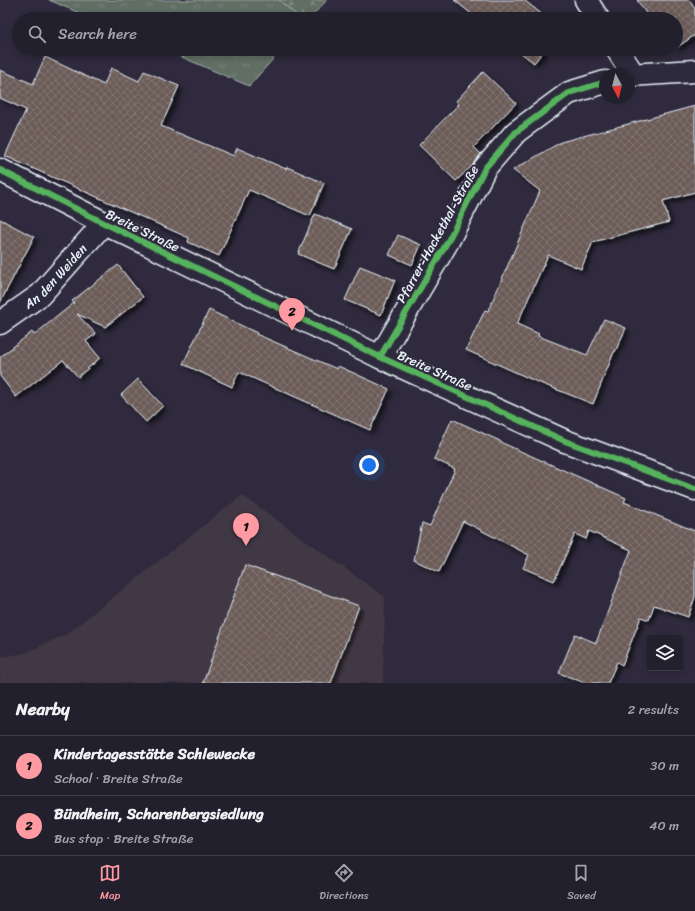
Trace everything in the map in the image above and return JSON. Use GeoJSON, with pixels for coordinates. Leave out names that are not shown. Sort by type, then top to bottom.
{"type":"FeatureCollection","features":[{"type":"Feature","properties":{"kind":"street"},"geometry":{"type":"LineString","coordinates":[[586,0],[594,12]]}},
{"type":"Feature","properties":{"kind":"street"},"geometry":{"type":"LineString","coordinates":[[621,56],[628,68]]}},
{"type":"Feature","properties":{"kind":"street"},"geometry":{"type":"LineString","coordinates":[[635,74],[695,71]]}},
{"type":"Feature","properties":{"kind":"street","name":"Pfarrer-Hackethal-Straße"},"geometry":{"type":"LineString","coordinates":[[380,357],[448,241],[485,168],[516,132],[569,93],[599,84]]}},
{"type":"Feature","properties":{"kind":"street","name":"Breite Straße"},"geometry":{"type":"LineString","coordinates":[[0,170],[104,223],[380,357],[565,441],[695,489]]}},
{"type":"Feature","properties":{"kind":"street","name":"An den Weiden"},"geometry":{"type":"LineString","coordinates":[[0,323],[40,295],[104,223]]}},
{"type":"Feature","properties":{"kind":"shaded area"},"geometry":{"type":"Polygon","coordinates":[[[242,495],[385,597],[383,683],[0,683],[0,657],[26,653],[68,633],[242,495]]]}},
{"type":"Feature","properties":{"kind":"green space"},"geometry":{"type":"Polygon","coordinates":[[[49,0],[279,0],[293,12],[77,12],[49,0]]]}},
{"type":"Feature","properties":{"kind":"green space"},"geometry":{"type":"Polygon","coordinates":[[[279,0],[327,0],[316,12],[293,12],[279,0]]]}},
{"type":"Feature","properties":{"kind":"green space"},"geometry":{"type":"Polygon","coordinates":[[[179,56],[276,56],[249,86],[179,56]]]}},
{"type":"Feature","properties":{"kind":"building"},"geometry":{"type":"Polygon","coordinates":[[[454,0],[524,0],[539,12],[469,12],[454,0]]]}},
{"type":"Feature","properties":{"kind":"building"},"geometry":{"type":"Polygon","coordinates":[[[637,0],[689,0],[695,9],[695,35],[683,43],[683,12],[645,12],[637,0]]]}},
{"type":"Feature","properties":{"kind":"building"},"geometry":{"type":"Polygon","coordinates":[[[525,56],[540,56],[534,63],[525,56]]]}},
{"type":"Feature","properties":{"kind":"building"},"geometry":{"type":"Polygon","coordinates":[[[45,57],[104,85],[111,68],[139,81],[144,71],[179,86],[161,126],[234,156],[237,148],[324,183],[310,216],[249,190],[219,256],[188,242],[189,238],[5,156],[26,110],[0,98],[0,70],[33,84],[45,57]]]}},
{"type":"Feature","properties":{"kind":"building"},"geometry":{"type":"Polygon","coordinates":[[[483,72],[516,103],[474,147],[481,154],[473,165],[456,181],[419,145],[459,104],[456,101],[483,72]]]}},
{"type":"Feature","properties":{"kind":"building"},"geometry":{"type":"Polygon","coordinates":[[[695,106],[695,192],[663,201],[669,222],[593,242],[581,269],[548,255],[517,324],[539,334],[538,336],[587,355],[604,319],[626,328],[614,352],[593,404],[535,381],[466,350],[485,310],[488,311],[540,191],[513,170],[561,142],[695,106]]]}},
{"type":"Feature","properties":{"kind":"building"},"geometry":{"type":"Polygon","coordinates":[[[315,214],[352,229],[334,269],[298,254],[315,214]]]}},
{"type":"Feature","properties":{"kind":"building"},"geometry":{"type":"Polygon","coordinates":[[[0,219],[34,237],[0,303],[0,219]]]}},
{"type":"Feature","properties":{"kind":"building"},"geometry":{"type":"Polygon","coordinates":[[[398,235],[421,245],[412,265],[389,255],[398,235]]]}},
{"type":"Feature","properties":{"kind":"building"},"geometry":{"type":"Polygon","coordinates":[[[118,265],[143,297],[105,327],[77,314],[96,334],[86,341],[100,358],[78,377],[63,360],[16,397],[0,376],[0,357],[32,332],[34,335],[74,303],[72,301],[118,265]]]}},
{"type":"Feature","properties":{"kind":"building"},"geometry":{"type":"Polygon","coordinates":[[[360,266],[395,280],[381,315],[345,300],[360,266]]]}},
{"type":"Feature","properties":{"kind":"building"},"geometry":{"type":"Polygon","coordinates":[[[209,310],[257,333],[256,334],[337,369],[338,366],[389,389],[370,430],[239,372],[232,387],[183,364],[209,310]]]}},
{"type":"Feature","properties":{"kind":"building"},"geometry":{"type":"Polygon","coordinates":[[[138,379],[163,406],[146,422],[121,395],[138,379]]]}},
{"type":"Feature","properties":{"kind":"building"},"geometry":{"type":"Polygon","coordinates":[[[452,419],[626,498],[624,502],[695,531],[695,597],[688,617],[654,605],[649,620],[641,617],[622,665],[617,662],[608,683],[585,683],[559,673],[575,634],[596,643],[631,550],[589,531],[586,539],[575,534],[554,581],[523,568],[529,555],[463,521],[439,572],[414,560],[422,523],[430,526],[455,469],[434,459],[452,419]]]}},
{"type":"Feature","properties":{"kind":"building"},"geometry":{"type":"Polygon","coordinates":[[[245,565],[359,606],[331,683],[203,683],[245,565]]]}},
{"type":"Feature","properties":{"kind":"cycle path"},"geometry":{"type":"LineString","coordinates":[[380,357],[448,241],[485,168],[516,132],[569,93],[599,84]]}},
{"type":"Feature","properties":{"kind":"cycle path"},"geometry":{"type":"LineString","coordinates":[[0,170],[104,223],[380,357],[565,441],[695,489]]}},
{"type":"Feature","properties":{"kind":"place","name":"Bündheim, Scharenbergsiedlung"},"geometry":{"type":"Point","coordinates":[292,331]}},
{"type":"Feature","properties":{"kind":"place","name":"Kindertagesstätte Schlewecke"},"geometry":{"type":"Point","coordinates":[246,546]}}]}
